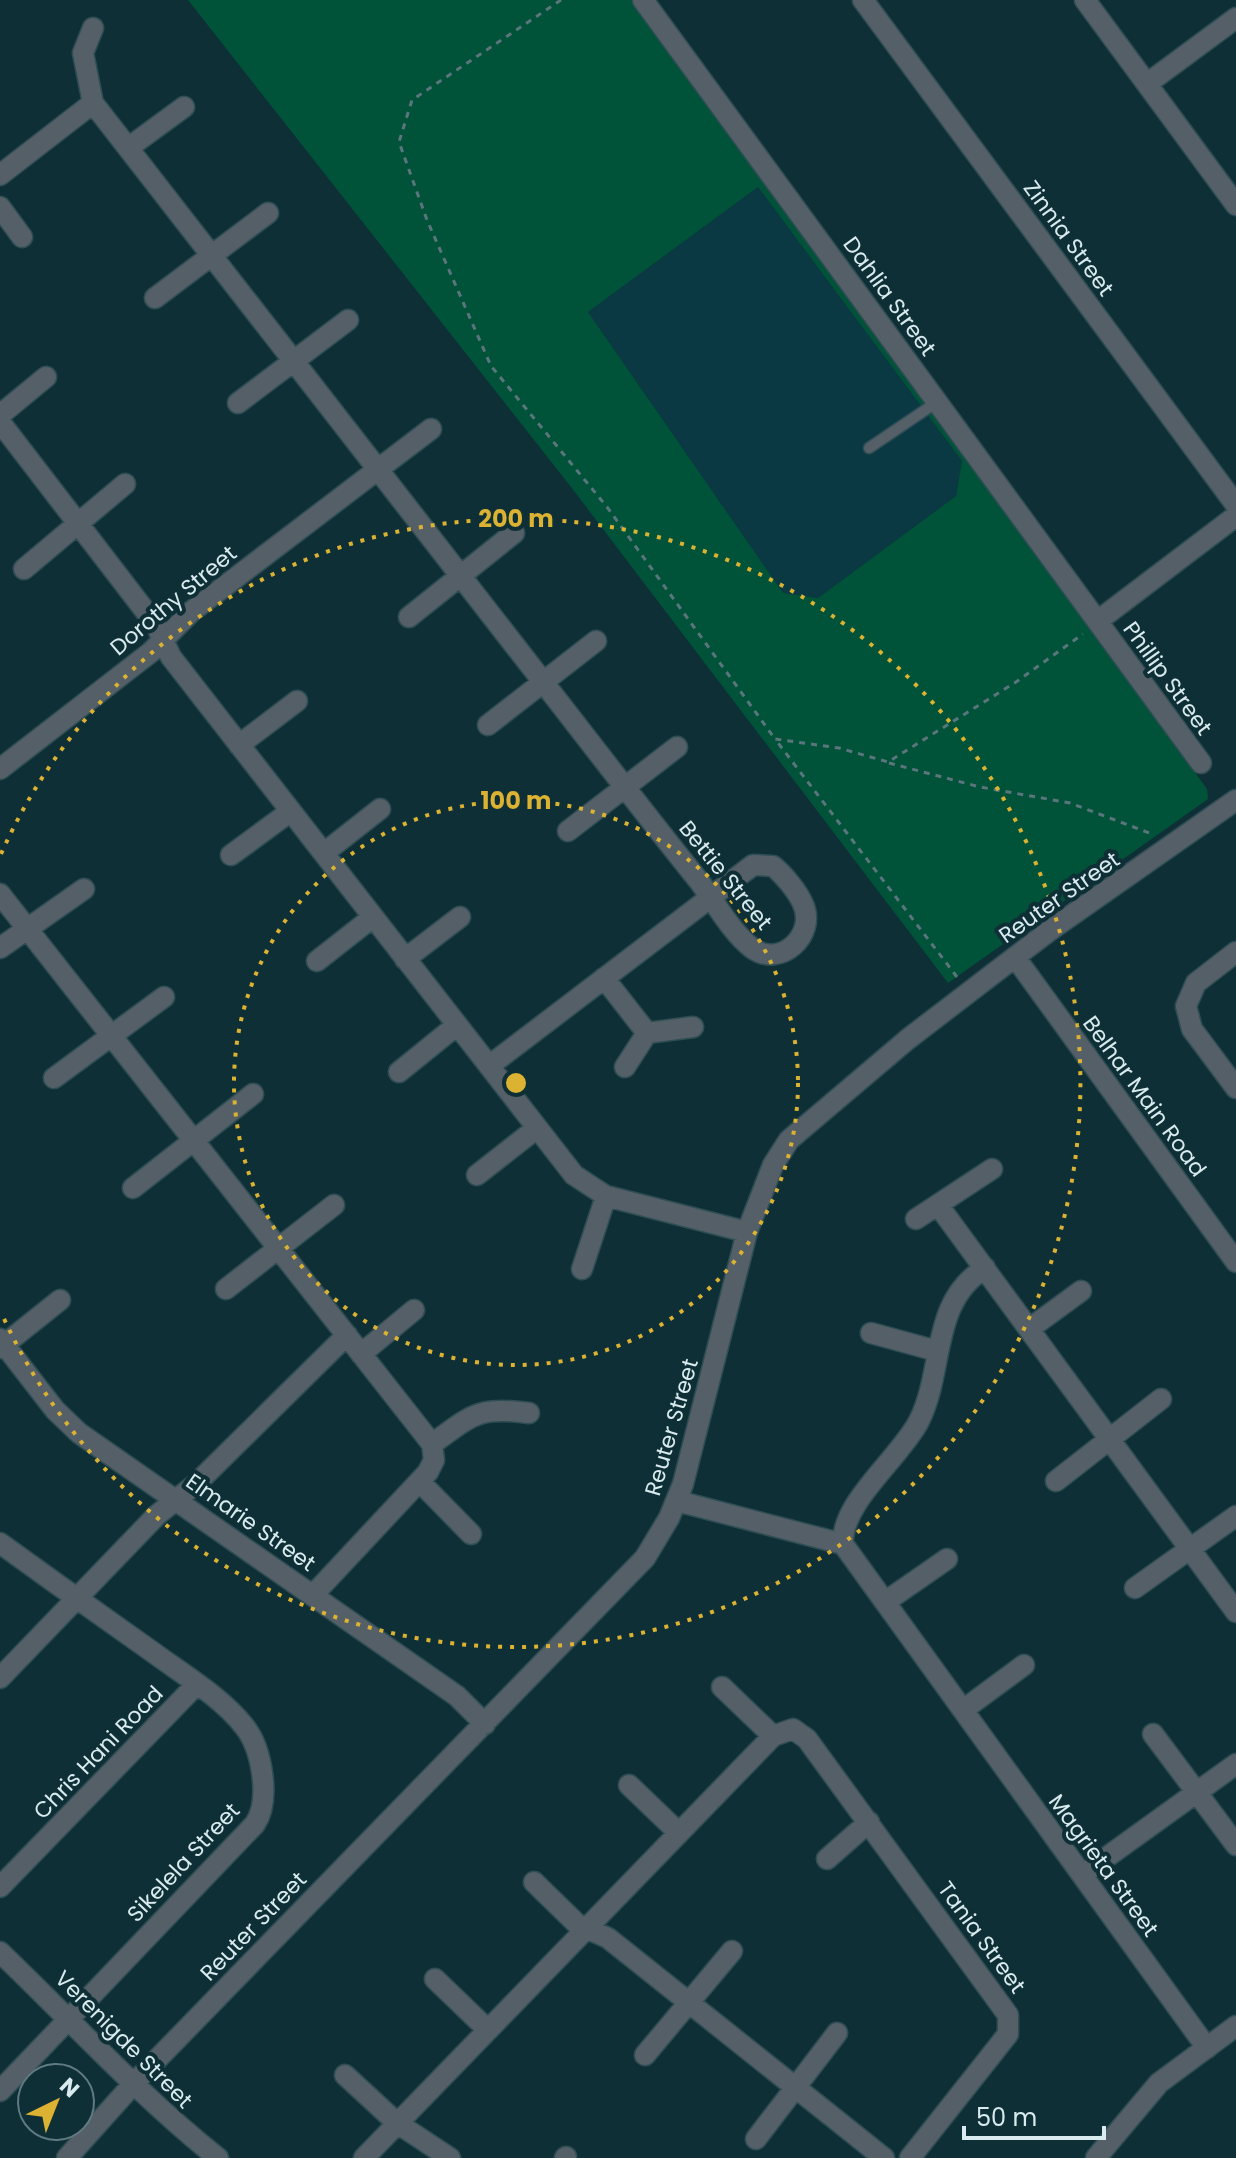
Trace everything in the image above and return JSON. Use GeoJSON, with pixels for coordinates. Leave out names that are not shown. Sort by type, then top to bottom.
{"type":"FeatureCollection","features":[{"type":"Feature","properties":{"kind":"street","name":"Dahlia Street"},"geometry":{"type":"LineString","coordinates":[[643,0],[1099,620]]}},
{"type":"Feature","properties":{"kind":"street","name":"Zinnia Street"},"geometry":{"type":"LineString","coordinates":[[863,0],[1235,515]]}},
{"type":"Feature","properties":{"kind":"street"},"geometry":{"type":"LineString","coordinates":[[1085,0],[1236,205]]}},
{"type":"Feature","properties":{"kind":"street"},"geometry":{"type":"LineString","coordinates":[[1148,83],[1236,18]]}},
{"type":"Feature","properties":{"kind":"street","name":"Bettie Street"},"geometry":{"type":"LineString","coordinates":[[93,28],[83,53],[93,103],[744,940],[759,952],[781,954],[802,936],[806,922],[803,904],[777,870],[768,864],[753,865],[710,896]]}},
{"type":"Feature","properties":{"kind":"street"},"geometry":{"type":"LineString","coordinates":[[0,175],[93,103]]}},
{"type":"Feature","properties":{"kind":"street"},"geometry":{"type":"LineString","coordinates":[[128,148],[184,107]]}},
{"type":"Feature","properties":{"kind":"street"},"geometry":{"type":"LineString","coordinates":[[0,207],[22,237]]}},
{"type":"Feature","properties":{"kind":"street"},"geometry":{"type":"LineString","coordinates":[[155,298],[268,213]]}},
{"type":"Feature","properties":{"kind":"street"},"geometry":{"type":"LineString","coordinates":[[238,403],[348,320]]}},
{"type":"Feature","properties":{"kind":"street"},"geometry":{"type":"LineString","coordinates":[[0,415],[46,377]]}},
{"type":"Feature","properties":{"kind":"street"},"geometry":{"type":"LineString","coordinates":[[0,422],[156,625],[171,657],[574,1175],[606,1196],[747,1232]]}},
{"type":"Feature","properties":{"kind":"street"},"geometry":{"type":"LineString","coordinates":[[378,470],[431,429]]}},
{"type":"Feature","properties":{"kind":"street","name":"Dorothy Street"},"geometry":{"type":"LineString","coordinates":[[0,769],[163,639],[192,611],[378,470]]}},
{"type":"Feature","properties":{"kind":"street"},"geometry":{"type":"LineString","coordinates":[[24,569],[125,484]]}},
{"type":"Feature","properties":{"kind":"street"},"geometry":{"type":"LineString","coordinates":[[1099,620],[1235,515]]}},
{"type":"Feature","properties":{"kind":"street"},"geometry":{"type":"LineString","coordinates":[[409,617],[514,533]]}},
{"type":"Feature","properties":{"kind":"street","name":"Phillip Street"},"geometry":{"type":"LineString","coordinates":[[1099,620],[1111,642],[1201,763]]}},
{"type":"Feature","properties":{"kind":"street"},"geometry":{"type":"LineString","coordinates":[[488,725],[596,641]]}},
{"type":"Feature","properties":{"kind":"street"},"geometry":{"type":"LineString","coordinates":[[239,745],[297,701]]}},
{"type":"Feature","properties":{"kind":"street"},"geometry":{"type":"LineString","coordinates":[[568,831],[677,747]]}},
{"type":"Feature","properties":{"kind":"street","name":"Reuter Street"},"geometry":{"type":"LineString","coordinates":[[67,2158],[135,2082],[629,1576],[658,1539],[677,1501],[747,1232],[773,1165],[789,1140],[908,1039],[1015,957],[1236,800]]}},
{"type":"Feature","properties":{"kind":"street"},"geometry":{"type":"LineString","coordinates":[[324,853],[380,809]]}},
{"type":"Feature","properties":{"kind":"street"},"geometry":{"type":"LineString","coordinates":[[231,855],[291,811]]}},
{"type":"Feature","properties":{"kind":"street"},"geometry":{"type":"LineString","coordinates":[[0,948],[84,889]]}},
{"type":"Feature","properties":{"kind":"street"},"geometry":{"type":"LineString","coordinates":[[0,894],[432,1444],[432,1466],[420,1482],[313,1595]]}},
{"type":"Feature","properties":{"kind":"street"},"geometry":{"type":"LineString","coordinates":[[489,1066],[710,896]]}},
{"type":"Feature","properties":{"kind":"street"},"geometry":{"type":"LineString","coordinates":[[317,961],[373,917]]}},
{"type":"Feature","properties":{"kind":"street"},"geometry":{"type":"LineString","coordinates":[[405,959],[460,917]]}},
{"type":"Feature","properties":{"kind":"street"},"geometry":{"type":"LineString","coordinates":[[1236,952],[1196,983],[1186,1006],[1192,1029],[1236,1088]]}},
{"type":"Feature","properties":{"kind":"street","name":"Belhar Main Road"},"geometry":{"type":"LineString","coordinates":[[1015,957],[1236,1262]]}},
{"type":"Feature","properties":{"kind":"street"},"geometry":{"type":"LineString","coordinates":[[604,978],[647,1033]]}},
{"type":"Feature","properties":{"kind":"street"},"geometry":{"type":"LineString","coordinates":[[54,1078],[164,997]]}},
{"type":"Feature","properties":{"kind":"street"},"geometry":{"type":"LineString","coordinates":[[399,1072],[457,1025]]}},
{"type":"Feature","properties":{"kind":"street"},"geometry":{"type":"LineString","coordinates":[[625,1067],[647,1033],[693,1027]]}},
{"type":"Feature","properties":{"kind":"street"},"geometry":{"type":"LineString","coordinates":[[133,1188],[253,1094]]}},
{"type":"Feature","properties":{"kind":"street"},"geometry":{"type":"LineString","coordinates":[[477,1175],[537,1128]]}},
{"type":"Feature","properties":{"kind":"street"},"geometry":{"type":"LineString","coordinates":[[916,1219],[992,1169]]}},
{"type":"Feature","properties":{"kind":"street"},"geometry":{"type":"LineString","coordinates":[[582,1269],[606,1196]]}},
{"type":"Feature","properties":{"kind":"street"},"geometry":{"type":"LineString","coordinates":[[226,1289],[334,1205]]}},
{"type":"Feature","properties":{"kind":"street"},"geometry":{"type":"LineString","coordinates":[[938,1205],[1236,1612]]}},
{"type":"Feature","properties":{"kind":"street"},"geometry":{"type":"LineString","coordinates":[[677,1501],[843,1544],[848,1516],[922,1415],[947,1314],[960,1288],[985,1268]]}},
{"type":"Feature","properties":{"kind":"street"},"geometry":{"type":"LineString","coordinates":[[1029,1329],[1081,1291]]}},
{"type":"Feature","properties":{"kind":"street","name":"Elmarie Street"},"geometry":{"type":"LineString","coordinates":[[60,1300],[1,1344],[70,1425],[457,1696],[485,1724]]}},
{"type":"Feature","properties":{"kind":"street"},"geometry":{"type":"LineString","coordinates":[[361,1354],[414,1310]]}},
{"type":"Feature","properties":{"kind":"street"},"geometry":{"type":"LineString","coordinates":[[871,1333],[937,1351]]}},
{"type":"Feature","properties":{"kind":"street"},"geometry":{"type":"LineString","coordinates":[[0,1678],[157,1515],[347,1335]]}},
{"type":"Feature","properties":{"kind":"street"},"geometry":{"type":"LineString","coordinates":[[1056,1481],[1161,1399]]}},
{"type":"Feature","properties":{"kind":"street"},"geometry":{"type":"LineString","coordinates":[[432,1444],[476,1413],[499,1409],[529,1413]]}},
{"type":"Feature","properties":{"kind":"street"},"geometry":{"type":"LineString","coordinates":[[420,1482],[471,1534]]}},
{"type":"Feature","properties":{"kind":"street"},"geometry":{"type":"LineString","coordinates":[[1135,1588],[1236,1516]]}},
{"type":"Feature","properties":{"kind":"street","name":"Sikelela Street"},"geometry":{"type":"LineString","coordinates":[[0,1543],[197,1684],[238,1719],[252,1738],[261,1773],[259,1819],[0,2091]]}},
{"type":"Feature","properties":{"kind":"street","name":"Magrieta Street"},"geometry":{"type":"LineString","coordinates":[[843,1544],[1207,2048]]}},
{"type":"Feature","properties":{"kind":"street"},"geometry":{"type":"LineString","coordinates":[[885,1602],[947,1559]]}},
{"type":"Feature","properties":{"kind":"street"},"geometry":{"type":"LineString","coordinates":[[963,1710],[1024,1665]]}},
{"type":"Feature","properties":{"kind":"street","name":"Chris Hani Road"},"geometry":{"type":"LineString","coordinates":[[0,1887],[197,1684]]}},
{"type":"Feature","properties":{"kind":"street"},"geometry":{"type":"LineString","coordinates":[[364,2158],[773,1736],[722,1687]]}},
{"type":"Feature","properties":{"kind":"street","name":"Tania Street"},"geometry":{"type":"LineString","coordinates":[[773,1736],[785,1729],[803,1734],[1009,2020],[1008,2034],[910,2158]]}},
{"type":"Feature","properties":{"kind":"street"},"geometry":{"type":"LineString","coordinates":[[1153,1734],[1236,1845]]}},
{"type":"Feature","properties":{"kind":"street"},"geometry":{"type":"LineString","coordinates":[[1082,1875],[1236,1764]]}},
{"type":"Feature","properties":{"kind":"street"},"geometry":{"type":"LineString","coordinates":[[629,1785],[679,1833]]}},
{"type":"Feature","properties":{"kind":"street"},"geometry":{"type":"LineString","coordinates":[[827,1859],[869,1822]]}},
{"type":"Feature","properties":{"kind":"street"},"geometry":{"type":"LineString","coordinates":[[534,1882],[577,1924],[608,1938],[884,2158]]}},
{"type":"Feature","properties":{"kind":"street"},"geometry":{"type":"LineString","coordinates":[[645,2055],[732,1951]]}},
{"type":"Feature","properties":{"kind":"street","name":"Verenigde Street"},"geometry":{"type":"LineString","coordinates":[[0,1952],[135,2082],[161,2113],[218,2158]]}},
{"type":"Feature","properties":{"kind":"street"},"geometry":{"type":"LineString","coordinates":[[435,1979],[488,2030]]}},
{"type":"Feature","properties":{"kind":"street"},"geometry":{"type":"LineString","coordinates":[[1096,2158],[1150,2092],[1236,2026]]}},
{"type":"Feature","properties":{"kind":"street"},"geometry":{"type":"LineString","coordinates":[[756,2139],[837,2033]]}},
{"type":"Feature","properties":{"kind":"street"},"geometry":{"type":"LineString","coordinates":[[345,2075],[397,2123],[450,2158]]}},
{"type":"Feature","properties":{"kind":"lane"},"geometry":{"type":"LineString","coordinates":[[869,448],[938,401]]}},
{"type":"Feature","properties":{"kind":"path"},"geometry":{"type":"LineString","coordinates":[[561,0],[412,100],[399,142],[427,220],[491,366],[607,507],[775,739],[970,992]]}},
{"type":"Feature","properties":{"kind":"path"},"geometry":{"type":"LineString","coordinates":[[888,762],[1016,682],[1099,620]]}},
{"type":"Feature","properties":{"kind":"path"},"geometry":{"type":"LineString","coordinates":[[775,739],[839,748],[980,787],[1070,803],[1178,843]]}},
{"type":"Feature","properties":{"kind":"shaded area"},"geometry":{"type":"Polygon","coordinates":[[[758,187],[962,461],[956,496],[818,598],[783,593],[588,312],[758,187]]]}},
{"type":"Feature","properties":{"kind":"green space"},"geometry":{"type":"Polygon","coordinates":[[[188,0],[639,0],[1207,789],[1208,799],[948,983],[571,487],[188,0]],[[758,187],[588,312],[783,593],[818,598],[956,496],[962,461],[758,187]]]}}]}
